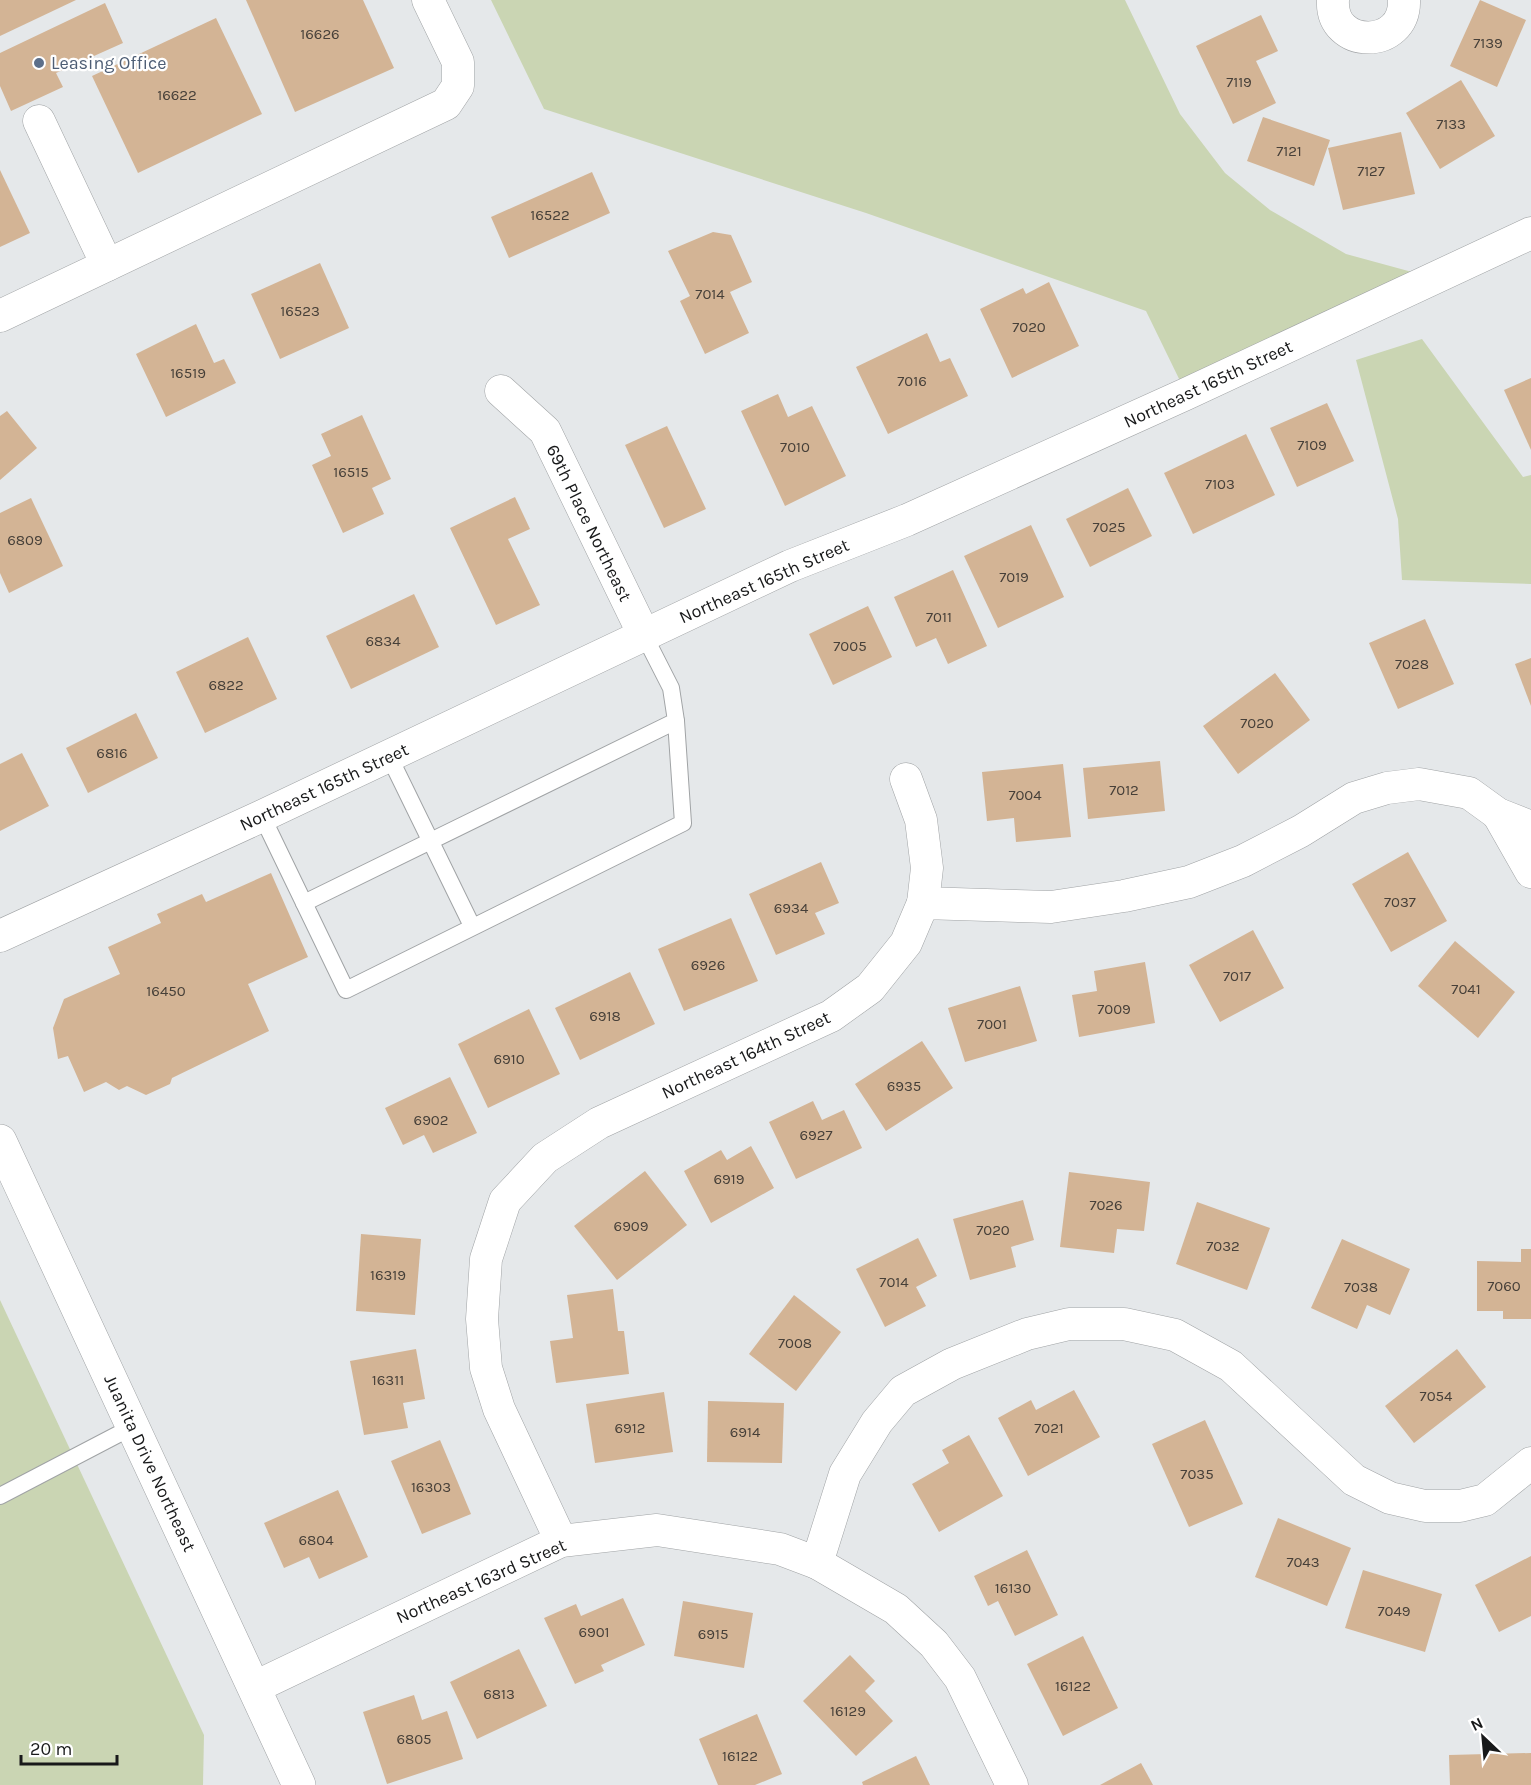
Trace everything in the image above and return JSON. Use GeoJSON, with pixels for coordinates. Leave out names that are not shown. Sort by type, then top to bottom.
{"type":"FeatureCollection","features":[{"type":"Feature","properties":{"kind":"main road","name":"Juanita Drive Northeast"},"geometry":{"type":"LineString","coordinates":[[0,1141],[299,1785]]}},
{"type":"Feature","properties":{"kind":"street"},"geometry":{"type":"LineString","coordinates":[[0,316],[446,104],[458,86],[458,62],[428,0]]}},
{"type":"Feature","properties":{"kind":"street"},"geometry":{"type":"LineString","coordinates":[[1333,0],[1335,18],[1342,28],[1352,35],[1376,38],[1396,26],[1402,15],[1404,0]]}},
{"type":"Feature","properties":{"kind":"street"},"geometry":{"type":"LineString","coordinates":[[39,121],[107,265]]}},
{"type":"Feature","properties":{"kind":"street","name":"Northeast 165th Street"},"geometry":{"type":"LineString","coordinates":[[0,936],[262,816],[790,566],[907,520],[1176,399],[1531,233]]}},
{"type":"Feature","properties":{"kind":"street","name":"69th Place Northeast"},"geometry":{"type":"LineString","coordinates":[[501,392],[545,431],[644,635]]}},
{"type":"Feature","properties":{"kind":"street","name":"Northeast 164th Street"},"geometry":{"type":"LineString","coordinates":[[561,1541],[500,1409],[486,1368],[482,1319],[486,1259],[505,1201],[545,1158],[599,1123],[831,1016],[870,988],[906,943],[923,903],[927,868],[921,820],[906,780]]}},
{"type":"Feature","properties":{"kind":"street"},"geometry":{"type":"LineString","coordinates":[[923,903],[1051,907],[1124,896],[1189,882],[1243,861],[1301,831],[1354,798],[1387,788],[1419,784],[1469,793],[1498,814],[1531,827]]}},
{"type":"Feature","properties":{"kind":"street"},"geometry":{"type":"LineString","coordinates":[[1498,814],[1531,872]]}},
{"type":"Feature","properties":{"kind":"street"},"geometry":{"type":"LineString","coordinates":[[817,1563],[845,1474],[877,1422],[903,1391],[952,1364],[1027,1335],[1069,1324],[1124,1324],[1175,1335],[1231,1366],[1354,1480],[1390,1498],[1425,1506],[1460,1506],[1485,1500],[1531,1463]]}},
{"type":"Feature","properties":{"kind":"street","name":"Northeast 163rd Street"},"geometry":{"type":"LineString","coordinates":[[255,1687],[561,1541],[657,1530],[780,1550],[817,1563],[896,1609],[934,1644],[960,1678],[1012,1785]]}},
{"type":"Feature","properties":{"kind":"lane"},"geometry":{"type":"LineString","coordinates":[[262,816],[346,990],[682,823],[676,721],[670,687],[644,635]]}},
{"type":"Feature","properties":{"kind":"lane"},"geometry":{"type":"LineString","coordinates":[[304,903],[676,721]]}},
{"type":"Feature","properties":{"kind":"lane"},"geometry":{"type":"LineString","coordinates":[[389,756],[472,926]]}},
{"type":"Feature","properties":{"kind":"lane"},"geometry":{"type":"LineString","coordinates":[[0,1496],[134,1426]]}},
{"type":"Feature","properties":{"kind":"green space"},"geometry":{"type":"Polygon","coordinates":[[[491,0],[1125,0],[1180,114],[1225,173],[1270,210],[1346,254],[1423,275],[1183,387],[1146,311],[866,213],[544,109],[491,0]]]}},
{"type":"Feature","properties":{"kind":"green space"},"geometry":{"type":"Polygon","coordinates":[[[1422,339],[1523,477],[1531,475],[1531,584],[1402,580],[1398,519],[1356,360],[1422,339]]]}},
{"type":"Feature","properties":{"kind":"green space"},"geometry":{"type":"Polygon","coordinates":[[[0,1300],[204,1735],[203,1785],[0,1785],[0,1300]]]}},
{"type":"Feature","properties":{"kind":"building"},"geometry":{"type":"Polygon","coordinates":[[[0,0],[76,0],[0,36],[0,0]]]}},
{"type":"Feature","properties":{"kind":"building"},"geometry":{"type":"Polygon","coordinates":[[[246,0],[363,0],[394,68],[295,112],[246,0]]]}},
{"type":"Feature","properties":{"kind":"building"},"geometry":{"type":"Polygon","coordinates":[[[1480,0],[1526,20],[1497,87],[1450,66],[1480,0]]]}},
{"type":"Feature","properties":{"kind":"building","name":"Leasing Office"},"geometry":{"type":"Polygon","coordinates":[[[105,3],[123,43],[56,73],[63,87],[11,111],[0,86],[0,53],[105,3]]]}},
{"type":"Feature","properties":{"kind":"building"},"geometry":{"type":"Polygon","coordinates":[[[1261,15],[1278,51],[1256,61],[1276,103],[1233,124],[1196,46],[1261,15]]]}},
{"type":"Feature","properties":{"kind":"building"},"geometry":{"type":"Polygon","coordinates":[[[216,18],[262,114],[138,173],[92,76],[216,18]]]}},
{"type":"Feature","properties":{"kind":"building"},"geometry":{"type":"Polygon","coordinates":[[[1461,80],[1495,136],[1440,169],[1406,113],[1461,80]]]}},
{"type":"Feature","properties":{"kind":"building"},"geometry":{"type":"Polygon","coordinates":[[[1263,117],[1330,140],[1314,186],[1247,161],[1263,117]]]}},
{"type":"Feature","properties":{"kind":"building"},"geometry":{"type":"Polygon","coordinates":[[[1401,132],[1415,194],[1343,210],[1328,148],[1401,132]]]}},
{"type":"Feature","properties":{"kind":"building"},"geometry":{"type":"Polygon","coordinates":[[[0,170],[30,233],[0,247],[0,170]]]}},
{"type":"Feature","properties":{"kind":"building"},"geometry":{"type":"Polygon","coordinates":[[[592,172],[610,213],[509,258],[491,217],[592,172]]]}},
{"type":"Feature","properties":{"kind":"building"},"geometry":{"type":"Polygon","coordinates":[[[713,232],[731,235],[752,282],[730,292],[749,333],[705,354],[680,301],[690,296],[668,251],[713,232]]]}},
{"type":"Feature","properties":{"kind":"building"},"geometry":{"type":"Polygon","coordinates":[[[320,263],[349,328],[280,359],[251,294],[320,263]]]}},
{"type":"Feature","properties":{"kind":"building"},"geometry":{"type":"Polygon","coordinates":[[[1049,282],[1079,346],[1012,378],[980,309],[1023,288],[1026,294],[1049,282]]]}},
{"type":"Feature","properties":{"kind":"building"},"geometry":{"type":"Polygon","coordinates":[[[196,324],[214,363],[224,359],[236,383],[166,417],[136,354],[196,324]]]}},
{"type":"Feature","properties":{"kind":"building"},"geometry":{"type":"Polygon","coordinates":[[[927,333],[940,362],[950,358],[968,396],[888,434],[856,367],[927,333]]]}},
{"type":"Feature","properties":{"kind":"building"},"geometry":{"type":"Polygon","coordinates":[[[1531,378],[1531,450],[1504,390],[1531,378]]]}},
{"type":"Feature","properties":{"kind":"building"},"geometry":{"type":"Polygon","coordinates":[[[778,394],[788,417],[812,406],[846,476],[785,506],[741,411],[778,394]]]}},
{"type":"Feature","properties":{"kind":"building"},"geometry":{"type":"Polygon","coordinates":[[[1327,403],[1354,461],[1297,487],[1270,428],[1327,403]]]}},
{"type":"Feature","properties":{"kind":"building"},"geometry":{"type":"Polygon","coordinates":[[[7,411],[37,448],[0,480],[0,416],[7,411]]]}},
{"type":"Feature","properties":{"kind":"building"},"geometry":{"type":"Polygon","coordinates":[[[362,415],[391,479],[372,488],[384,514],[343,533],[312,465],[331,456],[321,434],[362,415]]]}},
{"type":"Feature","properties":{"kind":"building"},"geometry":{"type":"Polygon","coordinates":[[[667,426],[706,509],[664,528],[625,445],[667,426]]]}},
{"type":"Feature","properties":{"kind":"building"},"geometry":{"type":"Polygon","coordinates":[[[1246,434],[1275,495],[1193,534],[1164,473],[1246,434]]]}},
{"type":"Feature","properties":{"kind":"building"},"geometry":{"type":"Polygon","coordinates":[[[1128,488],[1152,536],[1090,567],[1066,519],[1128,488]]]}},
{"type":"Feature","properties":{"kind":"building"},"geometry":{"type":"Polygon","coordinates":[[[515,497],[530,529],[508,539],[540,605],[496,625],[450,528],[515,497]]]}},
{"type":"Feature","properties":{"kind":"building"},"geometry":{"type":"Polygon","coordinates":[[[31,498],[63,566],[9,593],[0,573],[0,513],[31,498]]]}},
{"type":"Feature","properties":{"kind":"building"},"geometry":{"type":"Polygon","coordinates":[[[1031,525],[1064,597],[998,628],[964,556],[1031,525]]]}},
{"type":"Feature","properties":{"kind":"building"},"geometry":{"type":"Polygon","coordinates":[[[953,570],[987,646],[948,664],[936,638],[916,647],[894,597],[953,570]]]}},
{"type":"Feature","properties":{"kind":"building"},"geometry":{"type":"Polygon","coordinates":[[[414,594],[439,647],[351,689],[326,636],[414,594]]]}},
{"type":"Feature","properties":{"kind":"building"},"geometry":{"type":"Polygon","coordinates":[[[868,606],[892,657],[833,685],[809,634],[868,606]]]}},
{"type":"Feature","properties":{"kind":"building"},"geometry":{"type":"Polygon","coordinates":[[[1425,619],[1454,684],[1398,709],[1369,643],[1425,619]]]}},
{"type":"Feature","properties":{"kind":"building"},"geometry":{"type":"Polygon","coordinates":[[[248,637],[277,699],[205,733],[176,672],[248,637]]]}},
{"type":"Feature","properties":{"kind":"building"},"geometry":{"type":"Polygon","coordinates":[[[1531,658],[1531,706],[1515,664],[1531,658]]]}},
{"type":"Feature","properties":{"kind":"building"},"geometry":{"type":"Polygon","coordinates":[[[1275,673],[1310,720],[1238,774],[1203,726],[1275,673]]]}},
{"type":"Feature","properties":{"kind":"building"},"geometry":{"type":"Polygon","coordinates":[[[136,713],[158,758],[88,793],[66,748],[136,713]]]}},
{"type":"Feature","properties":{"kind":"building"},"geometry":{"type":"Polygon","coordinates":[[[22,753],[49,806],[0,831],[0,764],[22,753]]]}},
{"type":"Feature","properties":{"kind":"building"},"geometry":{"type":"Polygon","coordinates":[[[1160,761],[1165,811],[1088,819],[1083,768],[1160,761]]]}},
{"type":"Feature","properties":{"kind":"building"},"geometry":{"type":"Polygon","coordinates":[[[1063,764],[1071,837],[1016,842],[1014,818],[987,821],[982,772],[1063,764]]]}},
{"type":"Feature","properties":{"kind":"building"},"geometry":{"type":"Polygon","coordinates":[[[1408,852],[1447,921],[1391,952],[1352,884],[1408,852]]]}},
{"type":"Feature","properties":{"kind":"building"},"geometry":{"type":"Polygon","coordinates":[[[821,862],[839,903],[815,913],[825,934],[776,955],[749,894],[821,862]]]}},
{"type":"Feature","properties":{"kind":"building"},"geometry":{"type":"Polygon","coordinates":[[[271,873],[308,957],[248,984],[269,1031],[172,1078],[170,1084],[146,1095],[127,1086],[119,1090],[106,1082],[84,1092],[68,1056],[58,1059],[53,1028],[64,999],[120,974],[108,947],[161,923],[157,914],[202,894],[206,902],[271,873]]]}},
{"type":"Feature","properties":{"kind":"building"},"geometry":{"type":"Polygon","coordinates":[[[731,918],[758,981],[684,1011],[658,949],[731,918]]]}},
{"type":"Feature","properties":{"kind":"building"},"geometry":{"type":"Polygon","coordinates":[[[1253,930],[1284,988],[1220,1022],[1189,965],[1253,930]]]}},
{"type":"Feature","properties":{"kind":"building"},"geometry":{"type":"Polygon","coordinates":[[[1455,941],[1515,992],[1478,1038],[1418,986],[1455,941]]]}},
{"type":"Feature","properties":{"kind":"building"},"geometry":{"type":"Polygon","coordinates":[[[1145,962],[1155,1023],[1079,1037],[1072,995],[1097,991],[1094,971],[1145,962]]]}},
{"type":"Feature","properties":{"kind":"building"},"geometry":{"type":"Polygon","coordinates":[[[630,972],[655,1024],[580,1060],[555,1008],[630,972]]]}},
{"type":"Feature","properties":{"kind":"building"},"geometry":{"type":"Polygon","coordinates":[[[1020,986],[1037,1041],[965,1062],[948,1008],[1020,986]]]}},
{"type":"Feature","properties":{"kind":"building"},"geometry":{"type":"Polygon","coordinates":[[[529,1009],[560,1074],[488,1108],[458,1044],[529,1009]]]}},
{"type":"Feature","properties":{"kind":"building"},"geometry":{"type":"Polygon","coordinates":[[[922,1041],[953,1088],[886,1131],[855,1084],[922,1041]]]}},
{"type":"Feature","properties":{"kind":"building"},"geometry":{"type":"Polygon","coordinates":[[[450,1077],[477,1133],[433,1153],[424,1135],[403,1145],[385,1108],[450,1077]]]}},
{"type":"Feature","properties":{"kind":"building"},"geometry":{"type":"Polygon","coordinates":[[[813,1101],[822,1120],[844,1110],[862,1148],[796,1179],[769,1122],[813,1101]]]}},
{"type":"Feature","properties":{"kind":"building"},"geometry":{"type":"Polygon","coordinates":[[[751,1146],[774,1188],[711,1223],[684,1171],[721,1150],[727,1160],[751,1146]]]}},
{"type":"Feature","properties":{"kind":"building"},"geometry":{"type":"Polygon","coordinates":[[[645,1171],[687,1225],[617,1280],[574,1226],[645,1171]]]}},
{"type":"Feature","properties":{"kind":"building"},"geometry":{"type":"Polygon","coordinates":[[[1069,1172],[1150,1182],[1144,1231],[1117,1229],[1114,1253],[1060,1247],[1069,1172]]]}},
{"type":"Feature","properties":{"kind":"building"},"geometry":{"type":"Polygon","coordinates":[[[1023,1200],[1034,1240],[1011,1247],[1016,1267],[970,1280],[953,1219],[1023,1200]]]}},
{"type":"Feature","properties":{"kind":"building"},"geometry":{"type":"Polygon","coordinates":[[[1197,1202],[1270,1228],[1247,1290],[1176,1264],[1197,1202]]]}},
{"type":"Feature","properties":{"kind":"building"},"geometry":{"type":"Polygon","coordinates":[[[361,1234],[421,1239],[415,1315],[356,1311],[361,1234]]]}},
{"type":"Feature","properties":{"kind":"building"},"geometry":{"type":"Polygon","coordinates":[[[918,1238],[937,1276],[916,1287],[926,1306],[885,1327],[856,1269],[918,1238]]]}},
{"type":"Feature","properties":{"kind":"building"},"geometry":{"type":"Polygon","coordinates":[[[1342,1239],[1410,1269],[1390,1315],[1367,1305],[1357,1329],[1311,1308],[1342,1239]]]}},
{"type":"Feature","properties":{"kind":"building"},"geometry":{"type":"Polygon","coordinates":[[[1521,1249],[1531,1249],[1531,1319],[1503,1319],[1503,1311],[1477,1311],[1477,1261],[1521,1262],[1521,1249]]]}},
{"type":"Feature","properties":{"kind":"building"},"geometry":{"type":"Polygon","coordinates":[[[613,1289],[618,1331],[624,1331],[629,1374],[556,1383],[550,1341],[573,1338],[567,1295],[613,1289]]]}},
{"type":"Feature","properties":{"kind":"building"},"geometry":{"type":"Polygon","coordinates":[[[794,1295],[841,1332],[796,1391],[749,1354],[794,1295]]]}},
{"type":"Feature","properties":{"kind":"building"},"geometry":{"type":"Polygon","coordinates":[[[416,1349],[425,1399],[403,1403],[408,1428],[364,1435],[350,1361],[416,1349]]]}},
{"type":"Feature","properties":{"kind":"building"},"geometry":{"type":"Polygon","coordinates":[[[1457,1349],[1486,1387],[1414,1443],[1385,1406],[1457,1349]]]}},
{"type":"Feature","properties":{"kind":"building"},"geometry":{"type":"Polygon","coordinates":[[[1074,1390],[1100,1437],[1028,1476],[998,1418],[1031,1400],[1036,1410],[1074,1390]]]}},
{"type":"Feature","properties":{"kind":"building"},"geometry":{"type":"Polygon","coordinates":[[[664,1392],[673,1452],[595,1463],[586,1404],[664,1392]]]}},
{"type":"Feature","properties":{"kind":"building"},"geometry":{"type":"Polygon","coordinates":[[[708,1401],[784,1403],[782,1463],[707,1462],[708,1401]]]}},
{"type":"Feature","properties":{"kind":"building"},"geometry":{"type":"Polygon","coordinates":[[[1205,1420],[1243,1504],[1189,1527],[1152,1444],[1205,1420]]]}},
{"type":"Feature","properties":{"kind":"building"},"geometry":{"type":"Polygon","coordinates":[[[969,1435],[1003,1496],[939,1532],[912,1484],[949,1463],[942,1450],[969,1435]]]}},
{"type":"Feature","properties":{"kind":"building"},"geometry":{"type":"Polygon","coordinates":[[[440,1440],[471,1514],[422,1534],[391,1461],[440,1440]]]}},
{"type":"Feature","properties":{"kind":"building"},"geometry":{"type":"Polygon","coordinates":[[[338,1490],[368,1557],[319,1579],[309,1557],[284,1568],[264,1523],[338,1490]]]}},
{"type":"Feature","properties":{"kind":"building"},"geometry":{"type":"Polygon","coordinates":[[[1278,1518],[1351,1548],[1327,1606],[1255,1577],[1278,1518]]]}},
{"type":"Feature","properties":{"kind":"building"},"geometry":{"type":"Polygon","coordinates":[[[1027,1550],[1058,1615],[1015,1636],[998,1601],[988,1606],[974,1576],[1027,1550]]]}},
{"type":"Feature","properties":{"kind":"building"},"geometry":{"type":"Polygon","coordinates":[[[1531,1556],[1531,1616],[1499,1632],[1475,1585],[1531,1556]]]}},
{"type":"Feature","properties":{"kind":"building"},"geometry":{"type":"Polygon","coordinates":[[[1363,1570],[1442,1594],[1425,1652],[1345,1628],[1363,1570]]]}},
{"type":"Feature","properties":{"kind":"building"},"geometry":{"type":"Polygon","coordinates":[[[623,1598],[645,1645],[601,1665],[604,1671],[575,1684],[544,1618],[576,1604],[581,1616],[623,1598]]]}},
{"type":"Feature","properties":{"kind":"building"},"geometry":{"type":"Polygon","coordinates":[[[683,1601],[753,1613],[744,1668],[674,1656],[683,1601]]]}},
{"type":"Feature","properties":{"kind":"building"},"geometry":{"type":"Polygon","coordinates":[[[1083,1636],[1118,1708],[1063,1736],[1027,1664],[1083,1636]]]}},
{"type":"Feature","properties":{"kind":"building"},"geometry":{"type":"Polygon","coordinates":[[[519,1649],[547,1706],[477,1739],[450,1682],[519,1649]]]}},
{"type":"Feature","properties":{"kind":"building"},"geometry":{"type":"Polygon","coordinates":[[[850,1655],[875,1681],[865,1691],[893,1721],[856,1756],[803,1701],[850,1655]]]}},
{"type":"Feature","properties":{"kind":"building"},"geometry":{"type":"Polygon","coordinates":[[[414,1695],[422,1720],[447,1711],[463,1759],[387,1784],[363,1712],[414,1695]]]}},
{"type":"Feature","properties":{"kind":"building"},"geometry":{"type":"Polygon","coordinates":[[[757,1714],[782,1774],[755,1785],[718,1785],[699,1739],[757,1714]]]}},
{"type":"Feature","properties":{"kind":"building"},"geometry":{"type":"Polygon","coordinates":[[[1531,1753],[1531,1785],[1450,1785],[1449,1755],[1531,1753]]]}},
{"type":"Feature","properties":{"kind":"building"},"geometry":{"type":"Polygon","coordinates":[[[916,1756],[930,1785],[863,1785],[862,1782],[916,1756]]]}},
{"type":"Feature","properties":{"kind":"building"},"geometry":{"type":"Polygon","coordinates":[[[1141,1763],[1153,1785],[1100,1785],[1141,1763]]]}},
{"type":"Feature","properties":{"kind":"place","name":"Leasing Office"},"geometry":{"type":"Point","coordinates":[39,63]}}]}
